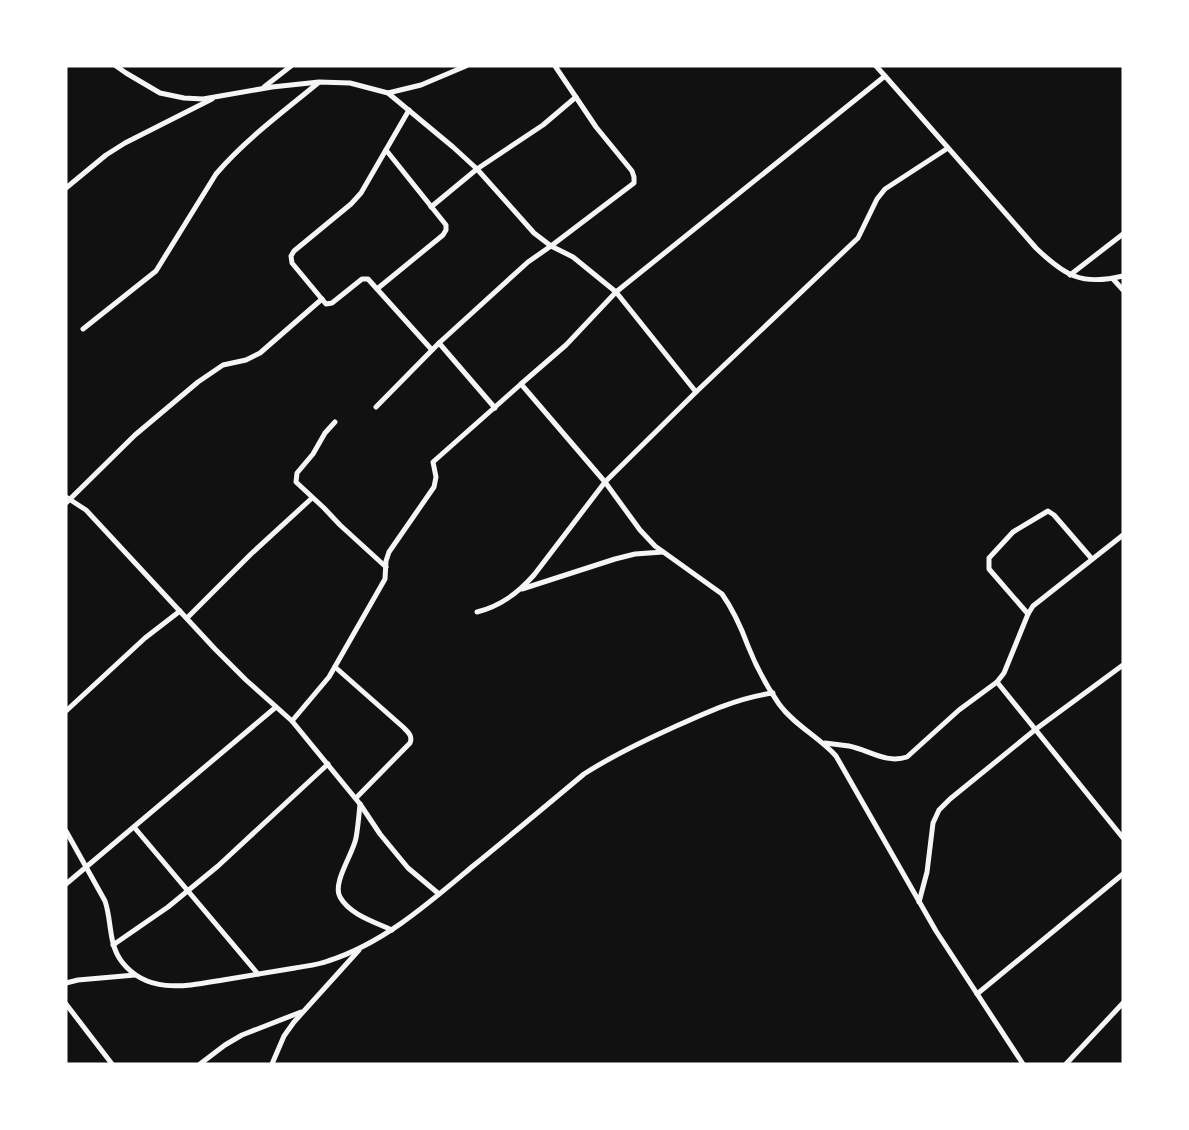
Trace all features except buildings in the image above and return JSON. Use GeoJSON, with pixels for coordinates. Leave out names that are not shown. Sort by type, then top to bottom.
{"type":"FeatureCollection","features":[{"type":"Feature","properties":{"kind":"street"},"geometry":{"type":"LineString","coordinates":[[116,66],[126,74],[160,93],[184,98],[203,99],[262,88],[319,82],[350,83],[388,93],[477,169],[534,233],[551,246],[573,257],[616,292],[696,392]]}},
{"type":"Feature","properties":{"kind":"street"},"geometry":{"type":"LineString","coordinates":[[262,88],[291,66]]}},
{"type":"Feature","properties":{"kind":"street"},"geometry":{"type":"LineString","coordinates":[[388,93],[421,85],[466,66]]}},
{"type":"Feature","properties":{"kind":"street"},"geometry":{"type":"LineString","coordinates":[[376,407],[439,343],[528,262],[634,183],[632,171],[596,127],[555,66]]}},
{"type":"Feature","properties":{"kind":"street"},"geometry":{"type":"LineString","coordinates":[[876,66],[1053,265],[1070,275],[1085,279],[1123,276]]}},
{"type":"Feature","properties":{"kind":"street"},"geometry":{"type":"LineString","coordinates":[[292,721],[329,677],[385,579],[388,552],[434,487],[436,477],[433,462],[566,345],[616,292],[885,76]]}},
{"type":"Feature","properties":{"kind":"street"},"geometry":{"type":"LineString","coordinates":[[83,329],[156,271],[222,167],[247,142],[319,82]]}},
{"type":"Feature","properties":{"kind":"street"},"geometry":{"type":"LineString","coordinates":[[66,188],[106,155],[125,143],[215,97]]}},
{"type":"Feature","properties":{"kind":"street"},"geometry":{"type":"LineString","coordinates":[[432,207],[477,169],[543,125],[576,97]]}},
{"type":"Feature","properties":{"kind":"street"},"geometry":{"type":"LineString","coordinates":[[409,110],[361,193],[351,204],[294,251],[291,256],[292,263],[326,304],[329,304],[365,278],[368,279],[432,350]]}},
{"type":"Feature","properties":{"kind":"street"},"geometry":{"type":"LineString","coordinates":[[477,612],[490,609],[521,589],[534,575],[605,482],[696,392],[858,238],[877,199],[885,189],[948,148]]}},
{"type":"Feature","properties":{"kind":"street"},"geometry":{"type":"LineString","coordinates":[[377,289],[443,235],[446,230],[446,225],[386,150]]}},
{"type":"Feature","properties":{"kind":"street"},"geometry":{"type":"LineString","coordinates":[[1070,275],[1123,234]]}},
{"type":"Feature","properties":{"kind":"street"},"geometry":{"type":"LineString","coordinates":[[1113,278],[1123,290]]}},
{"type":"Feature","properties":{"kind":"street"},"geometry":{"type":"LineString","coordinates":[[322,299],[260,353],[246,360],[223,365],[198,382],[135,435],[68,500],[86,510],[240,674],[292,721],[356,798],[380,834],[408,868],[439,894]]}},
{"type":"Feature","properties":{"kind":"street"},"geometry":{"type":"LineString","coordinates":[[439,343],[495,408]]}},
{"type":"Feature","properties":{"kind":"street"},"geometry":{"type":"LineString","coordinates":[[521,384],[605,482],[640,530],[663,552],[722,594],[738,618],[749,648],[779,704],[793,718],[825,743],[836,756],[936,931],[1023,1064]]}},
{"type":"Feature","properties":{"kind":"street"},"geometry":{"type":"LineString","coordinates":[[335,422],[325,433],[318,447],[295,477],[296,482],[386,567]]}},
{"type":"Feature","properties":{"kind":"street"},"geometry":{"type":"LineString","coordinates":[[186,618],[251,554],[312,498]]}},
{"type":"Feature","properties":{"kind":"street"},"geometry":{"type":"LineString","coordinates":[[1028,614],[989,570],[989,558],[1007,537],[1048,512],[1054,515],[1092,559]]}},
{"type":"Feature","properties":{"kind":"street"},"geometry":{"type":"LineString","coordinates":[[825,743],[850,746],[890,760],[899,760],[907,757],[959,710],[997,682],[1004,674],[1028,614],[1039,601],[1123,535]]}},
{"type":"Feature","properties":{"kind":"street"},"geometry":{"type":"LineString","coordinates":[[521,589],[635,554],[663,552]]}},
{"type":"Feature","properties":{"kind":"street"},"geometry":{"type":"LineString","coordinates":[[66,711],[145,638],[180,611]]}},
{"type":"Feature","properties":{"kind":"street"},"geometry":{"type":"LineString","coordinates":[[919,902],[927,872],[933,823],[939,810],[1036,729],[1123,665]]}},
{"type":"Feature","properties":{"kind":"street"},"geometry":{"type":"LineString","coordinates":[[335,667],[403,727],[412,739],[356,798]]}},
{"type":"Feature","properties":{"kind":"street"},"geometry":{"type":"LineString","coordinates":[[997,682],[1123,838]]}},
{"type":"Feature","properties":{"kind":"street"},"geometry":{"type":"LineString","coordinates":[[66,832],[87,867],[108,910],[114,951],[135,975],[153,984],[169,986],[200,984],[327,962],[361,948],[392,930],[439,894],[584,774],[610,757],[699,715],[738,700],[773,693]]}},
{"type":"Feature","properties":{"kind":"street"},"geometry":{"type":"LineString","coordinates":[[66,884],[276,707]]}},
{"type":"Feature","properties":{"kind":"street"},"geometry":{"type":"LineString","coordinates":[[113,945],[150,920],[224,861],[328,764]]}},
{"type":"Feature","properties":{"kind":"street"},"geometry":{"type":"LineString","coordinates":[[360,804],[356,837],[338,889],[340,897],[354,912],[392,930]]}},
{"type":"Feature","properties":{"kind":"street"},"geometry":{"type":"LineString","coordinates":[[134,827],[258,974]]}},
{"type":"Feature","properties":{"kind":"street"},"geometry":{"type":"LineString","coordinates":[[977,994],[1123,874]]}},
{"type":"Feature","properties":{"kind":"street"},"geometry":{"type":"LineString","coordinates":[[272,1064],[284,1036],[303,1012],[361,948]]}},
{"type":"Feature","properties":{"kind":"street"},"geometry":{"type":"LineString","coordinates":[[66,976],[68,982],[135,975]]}},
{"type":"Feature","properties":{"kind":"street"},"geometry":{"type":"LineString","coordinates":[[1066,1064],[1123,1003]]}},
{"type":"Feature","properties":{"kind":"street"},"geometry":{"type":"LineString","coordinates":[[66,1004],[112,1064]]}},
{"type":"Feature","properties":{"kind":"street"},"geometry":{"type":"LineString","coordinates":[[200,1064],[224,1045],[242,1035],[303,1012]]}}]}
